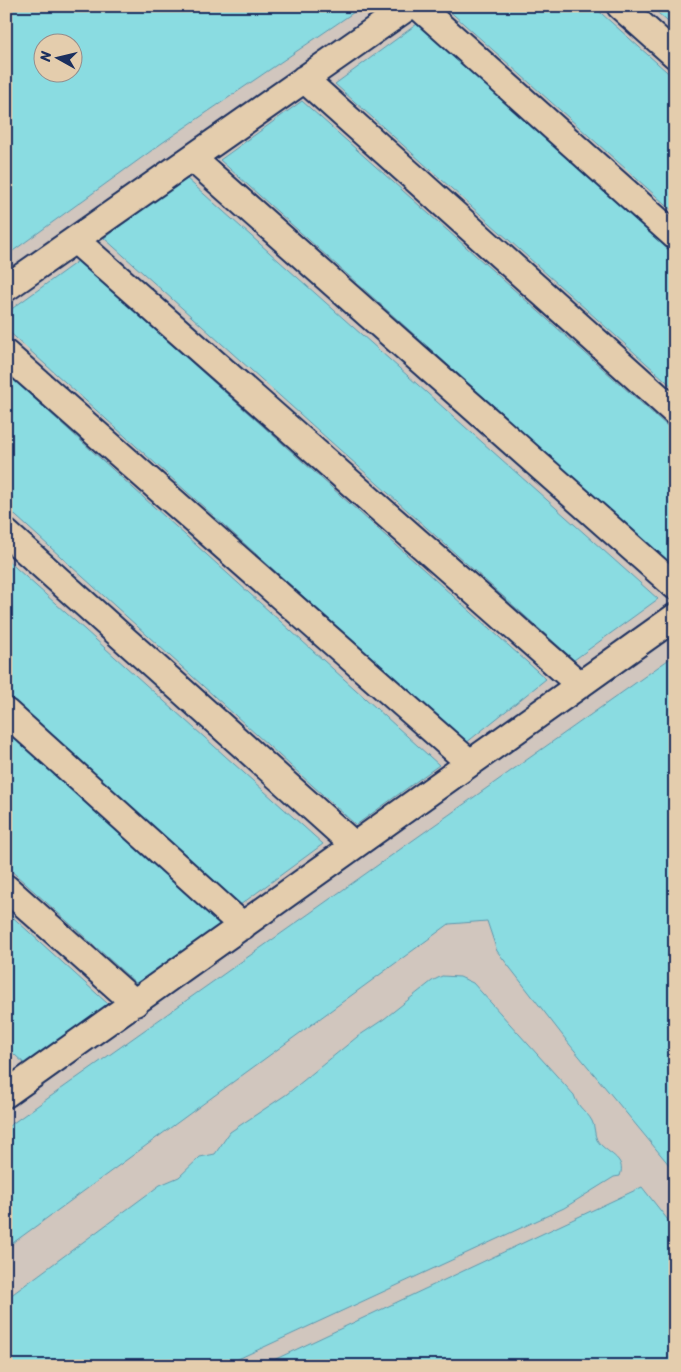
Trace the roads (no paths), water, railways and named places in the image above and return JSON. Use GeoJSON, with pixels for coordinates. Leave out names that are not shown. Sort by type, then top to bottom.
{"type":"FeatureCollection","features":[{"type":"Feature","properties":{"kind":"lane"},"geometry":{"type":"LineString","coordinates":[[6,288],[409,6]]}},
{"type":"Feature","properties":{"kind":"lane"},"geometry":{"type":"LineString","coordinates":[[418,6],[675,236]]}},
{"type":"Feature","properties":{"kind":"lane"},"geometry":{"type":"LineString","coordinates":[[620,6],[675,55]]}},
{"type":"Feature","properties":{"kind":"lane"},"geometry":{"type":"LineString","coordinates":[[304,80],[675,412]]}},
{"type":"Feature","properties":{"kind":"lane"},"geometry":{"type":"LineString","coordinates":[[192,158],[675,586]]}},
{"type":"Feature","properties":{"kind":"lane"},"geometry":{"type":"LineString","coordinates":[[75,240],[580,685]]}},
{"type":"Feature","properties":{"kind":"lane"},"geometry":{"type":"LineString","coordinates":[[6,354],[470,763]]}},
{"type":"Feature","properties":{"kind":"lane"},"geometry":{"type":"LineString","coordinates":[[6,533],[354,845]]}},
{"type":"Feature","properties":{"kind":"lane"},"geometry":{"type":"LineString","coordinates":[[11,1082],[135,1003],[675,617]]}},
{"type":"Feature","properties":{"kind":"lane"},"geometry":{"type":"LineString","coordinates":[[6,712],[243,926]]}},
{"type":"Feature","properties":{"kind":"lane"},"geometry":{"type":"LineString","coordinates":[[6,888],[135,1003]]}},
{"type":"Feature","properties":{"kind":"water"},"geometry":{"type":"Polygon","coordinates":[[[6,6],[363,6],[162,143],[6,256],[6,6]]]}},
{"type":"Feature","properties":{"kind":"water"},"geometry":{"type":"Polygon","coordinates":[[[593,6],[675,79],[675,213],[445,7],[593,6]]]}},
{"type":"Feature","properties":{"kind":"water"},"geometry":{"type":"Polygon","coordinates":[[[650,6],[675,6],[675,28],[650,6]]]}},
{"type":"Feature","properties":{"kind":"water"},"geometry":{"type":"Polygon","coordinates":[[[417,24],[675,254],[675,389],[335,84],[417,24]]]}},
{"type":"Feature","properties":{"kind":"water"},"geometry":{"type":"Polygon","coordinates":[[[302,101],[675,433],[675,569],[220,160],[302,101]]]}},
{"type":"Feature","properties":{"kind":"water"},"geometry":{"type":"Polygon","coordinates":[[[186,178],[658,599],[574,660],[104,238],[186,178]]]}},
{"type":"Feature","properties":{"kind":"water"},"geometry":{"type":"Polygon","coordinates":[[[78,261],[546,679],[466,743],[6,329],[6,313],[78,261]]]}},
{"type":"Feature","properties":{"kind":"water"},"geometry":{"type":"Polygon","coordinates":[[[6,373],[439,765],[356,825],[6,507],[6,373]]]}},
{"type":"Feature","properties":{"kind":"water"},"geometry":{"type":"Polygon","coordinates":[[[6,559],[323,844],[240,905],[6,693],[6,559]]]}},
{"type":"Feature","properties":{"kind":"water"},"geometry":{"type":"Polygon","coordinates":[[[675,655],[675,1172],[570,1045],[497,951],[487,921],[449,924],[6,1248],[6,1128],[675,655]]]}},
{"type":"Feature","properties":{"kind":"water"},"geometry":{"type":"Polygon","coordinates":[[[6,731],[220,924],[138,985],[6,866],[6,731]]]}},
{"type":"Feature","properties":{"kind":"water"},"geometry":{"type":"Polygon","coordinates":[[[6,911],[108,1004],[25,1064],[6,1047],[6,911]]]}},
{"type":"Feature","properties":{"kind":"water"},"geometry":{"type":"Polygon","coordinates":[[[442,976],[460,977],[473,983],[574,1095],[578,1104],[592,1121],[597,1140],[621,1164],[620,1176],[614,1177],[564,1208],[223,1366],[6,1366],[6,1299],[160,1185],[179,1177],[200,1157],[215,1154],[230,1132],[287,1094],[357,1037],[384,1019],[432,981],[442,976]]]}},
{"type":"Feature","properties":{"kind":"water"},"geometry":{"type":"Polygon","coordinates":[[[642,1187],[675,1229],[675,1366],[261,1366],[642,1187]]]}}]}
